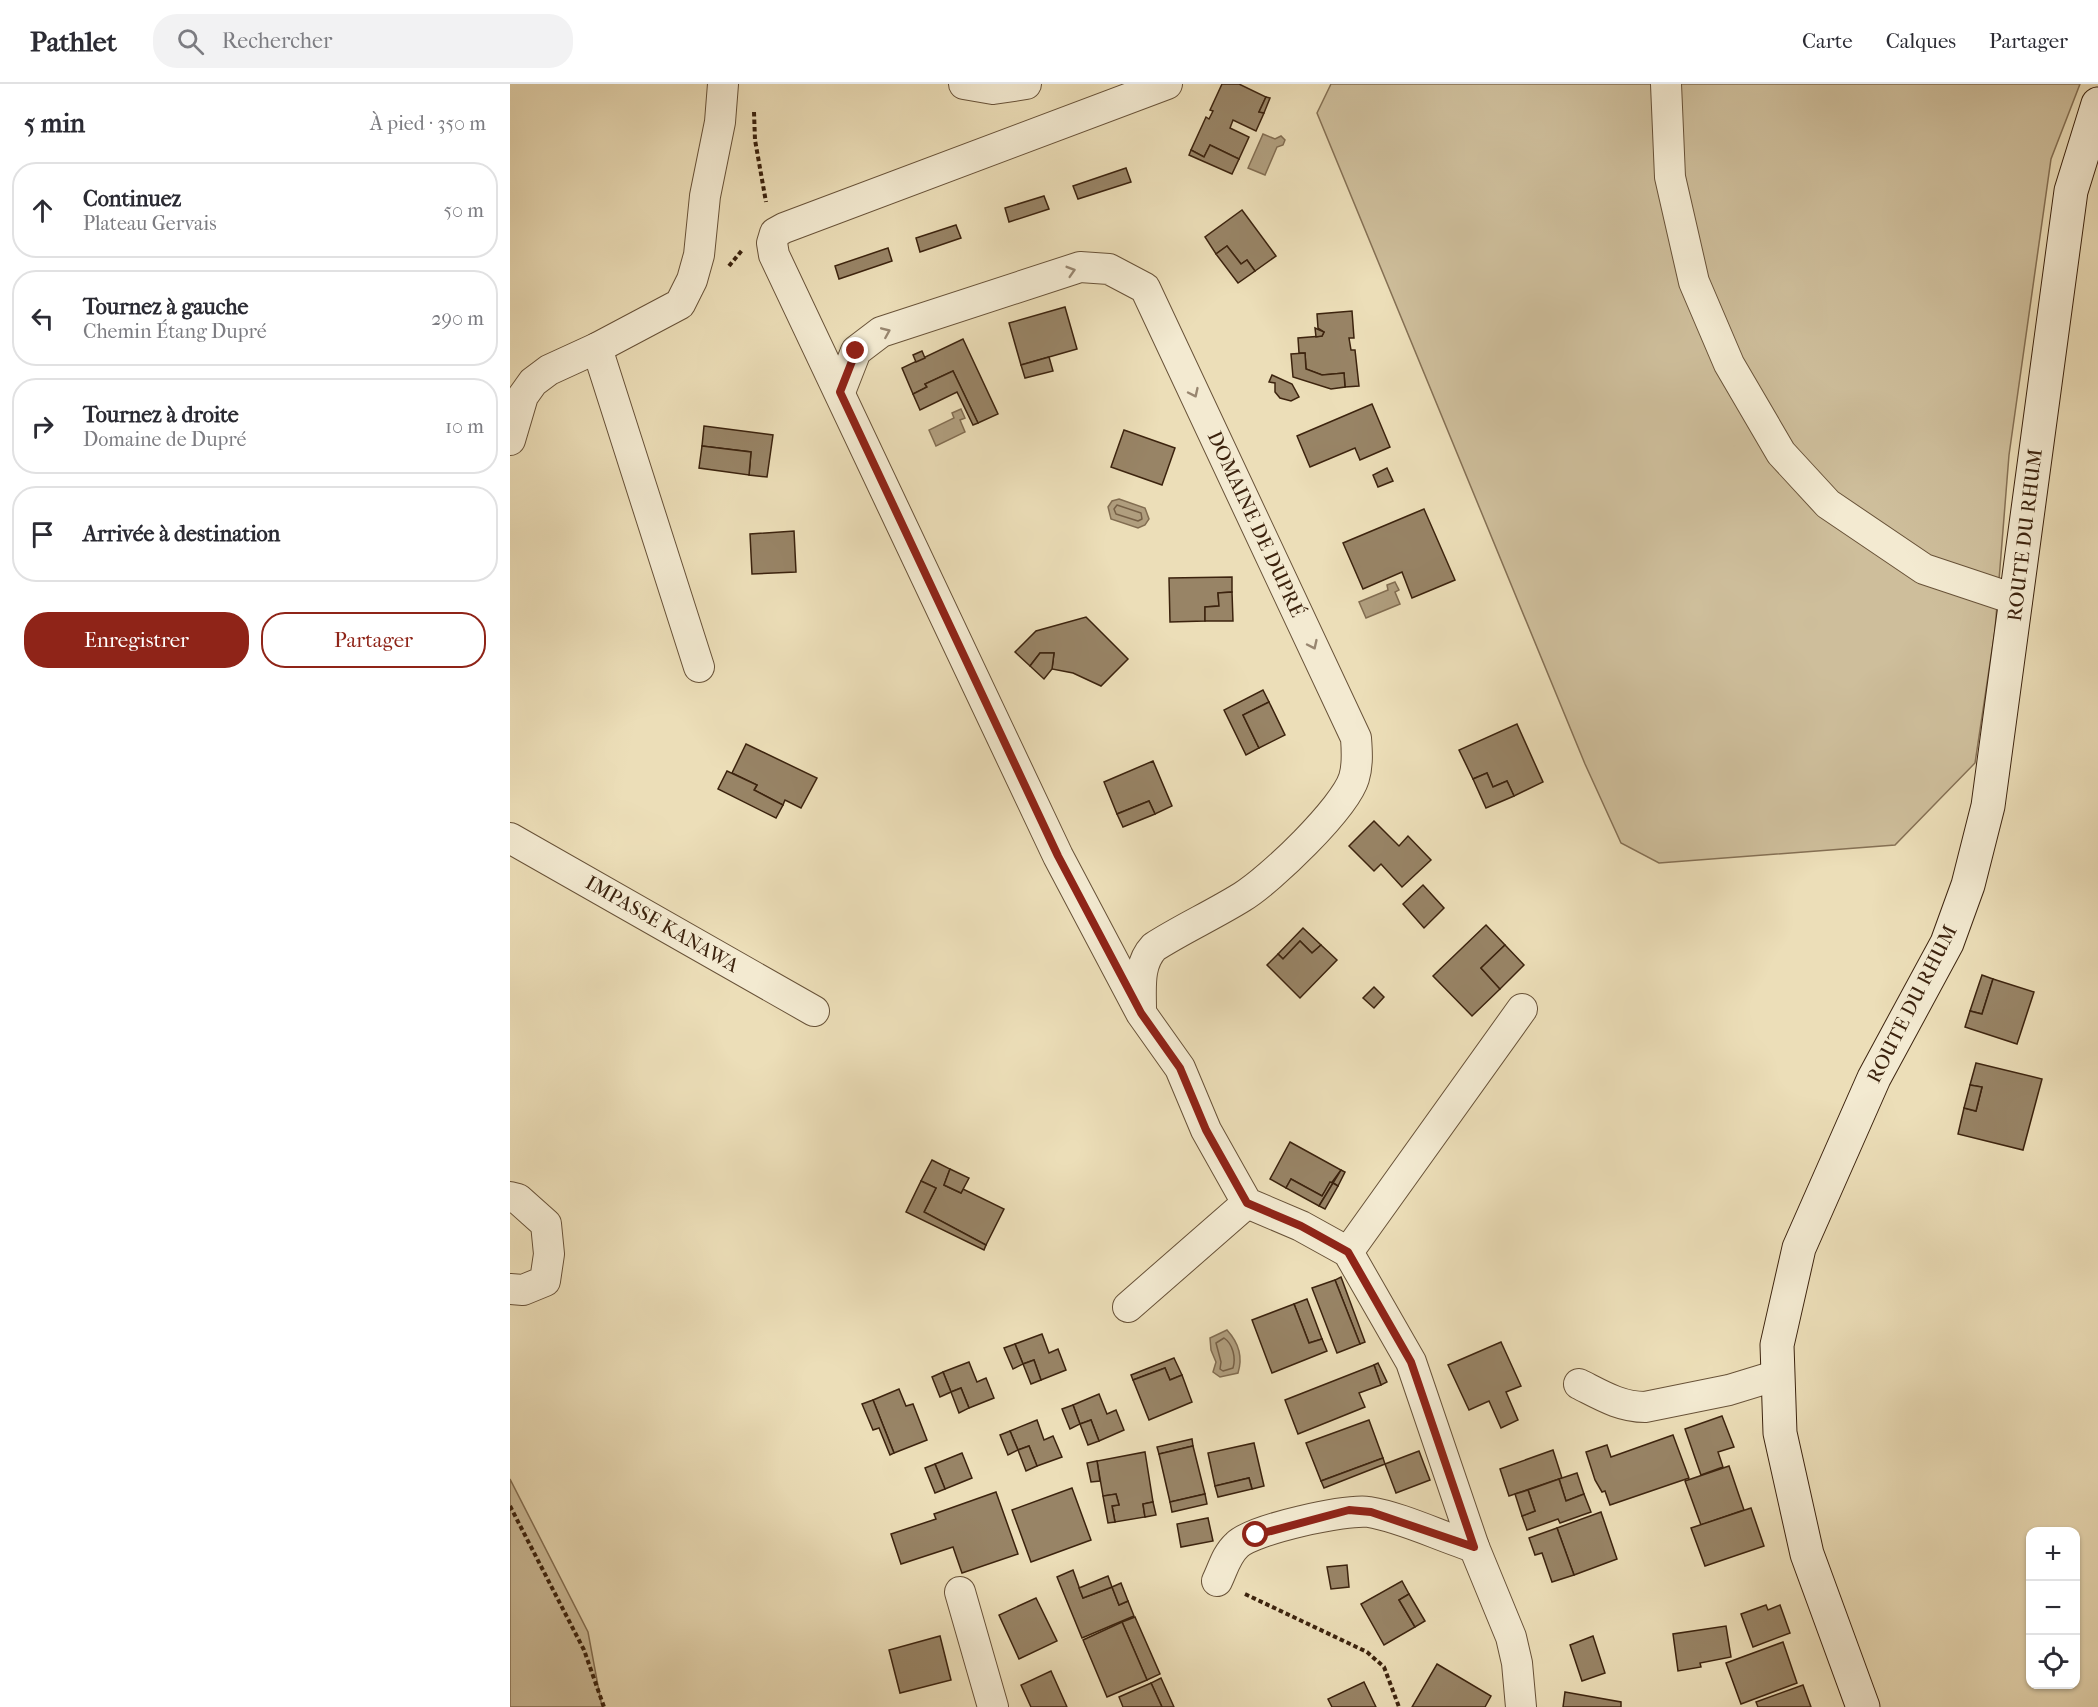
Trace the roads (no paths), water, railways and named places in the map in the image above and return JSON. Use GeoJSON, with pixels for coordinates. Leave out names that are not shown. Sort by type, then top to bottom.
{"type":"FeatureCollection","features":[{"type":"Feature","properties":{"kind":"street"},"geometry":{"type":"LineString","coordinates":[[510,441],[523,396],[533,382],[549,370],[597,348],[680,304],[692,280],[699,255],[705,196],[720,122],[723,84]]}},
{"type":"Feature","properties":{"kind":"street"},"geometry":{"type":"LineString","coordinates":[[964,84],[993,89],[1026,84]]}},
{"type":"Feature","properties":{"kind":"street"},"geometry":{"type":"LineString","coordinates":[[1167,84],[762,229],[772,243],[774,255],[1058,856],[1141,1013],[1180,1068],[1206,1130],[1247,1203],[1301,1226],[1348,1252],[1411,1362],[1474,1547],[1511,1637],[1517,1663],[1521,1707]]}},
{"type":"Feature","properties":{"kind":"street"},"geometry":{"type":"LineString","coordinates":[[1666,84],[1671,177],[1695,282],[1728,364],[1781,453],[1828,504],[1924,569],[2017,600]]}},
{"type":"Feature","properties":{"kind":"street","name":"ROUTE DU RHUM"},"geometry":{"type":"LineString","coordinates":[[1863,1707],[1807,1554],[1779,1433],[1776,1345],[1798,1248],[1874,1078],[1947,943],[1968,885],[1988,806],[2071,191],[2098,104]]}},
{"type":"Feature","properties":{"kind":"street","name":"DOMAINE DE DUPRÉ"},"geometry":{"type":"LineString","coordinates":[[840,392],[856,351],[881,332],[1080,267],[1109,269],[1145,288],[1356,738],[1358,758],[1354,779],[1342,801],[1268,878],[1242,897],[1154,947],[1145,956],[1141,973],[1141,1013]]}},
{"type":"Feature","properties":{"kind":"street"},"geometry":{"type":"LineString","coordinates":[[597,348],[699,667]]}},
{"type":"Feature","properties":{"kind":"street","name":"IMPASSE KANAWA"},"geometry":{"type":"LineString","coordinates":[[510,838],[814,1011]]}},
{"type":"Feature","properties":{"kind":"street"},"geometry":{"type":"LineString","coordinates":[[1348,1252],[1522,1009]]}},
{"type":"Feature","properties":{"kind":"street"},"geometry":{"type":"LineString","coordinates":[[510,1197],[518,1199],[546,1224],[549,1254],[545,1281],[523,1290],[510,1289]]}},
{"type":"Feature","properties":{"kind":"street"},"geometry":{"type":"LineString","coordinates":[[1128,1307],[1247,1203]]}},
{"type":"Feature","properties":{"kind":"street"},"geometry":{"type":"LineString","coordinates":[[1580,1384],[1611,1401],[1632,1407],[1645,1407],[1728,1390],[1778,1375]]}},
{"type":"Feature","properties":{"kind":"street"},"geometry":{"type":"LineString","coordinates":[[1217,1581],[1228,1554],[1238,1543],[1256,1535],[1349,1510],[1371,1512],[1474,1547]]}},
{"type":"Feature","properties":{"kind":"street"},"geometry":{"type":"LineString","coordinates":[[960,1592],[993,1707]]}},
{"type":"Feature","properties":{"kind":"water"},"geometry":{"type":"Polygon","coordinates":[[[1263,134],[1275,139],[1281,136],[1285,140],[1283,145],[1277,147],[1265,175],[1248,168],[1263,134]]]}},
{"type":"Feature","properties":{"kind":"water"},"geometry":{"type":"Polygon","coordinates":[[[961,409],[965,418],[960,420],[965,432],[936,446],[929,430],[954,418],[952,413],[961,409]]]}},
{"type":"Feature","properties":{"kind":"water"},"geometry":{"type":"Polygon","coordinates":[[[1119,499],[1145,508],[1149,519],[1145,525],[1138,528],[1111,519],[1108,507],[1112,501],[1119,499]]]}},
{"type":"Feature","properties":{"kind":"water"},"geometry":{"type":"Polygon","coordinates":[[[1395,582],[1399,590],[1395,592],[1400,604],[1366,618],[1359,602],[1388,590],[1387,585],[1395,582]]]}},
{"type":"Feature","properties":{"kind":"water"},"geometry":{"type":"Polygon","coordinates":[[[1227,1330],[1234,1340],[1240,1361],[1238,1373],[1220,1377],[1213,1372],[1216,1362],[1211,1350],[1210,1338],[1227,1330]]]}}]}
